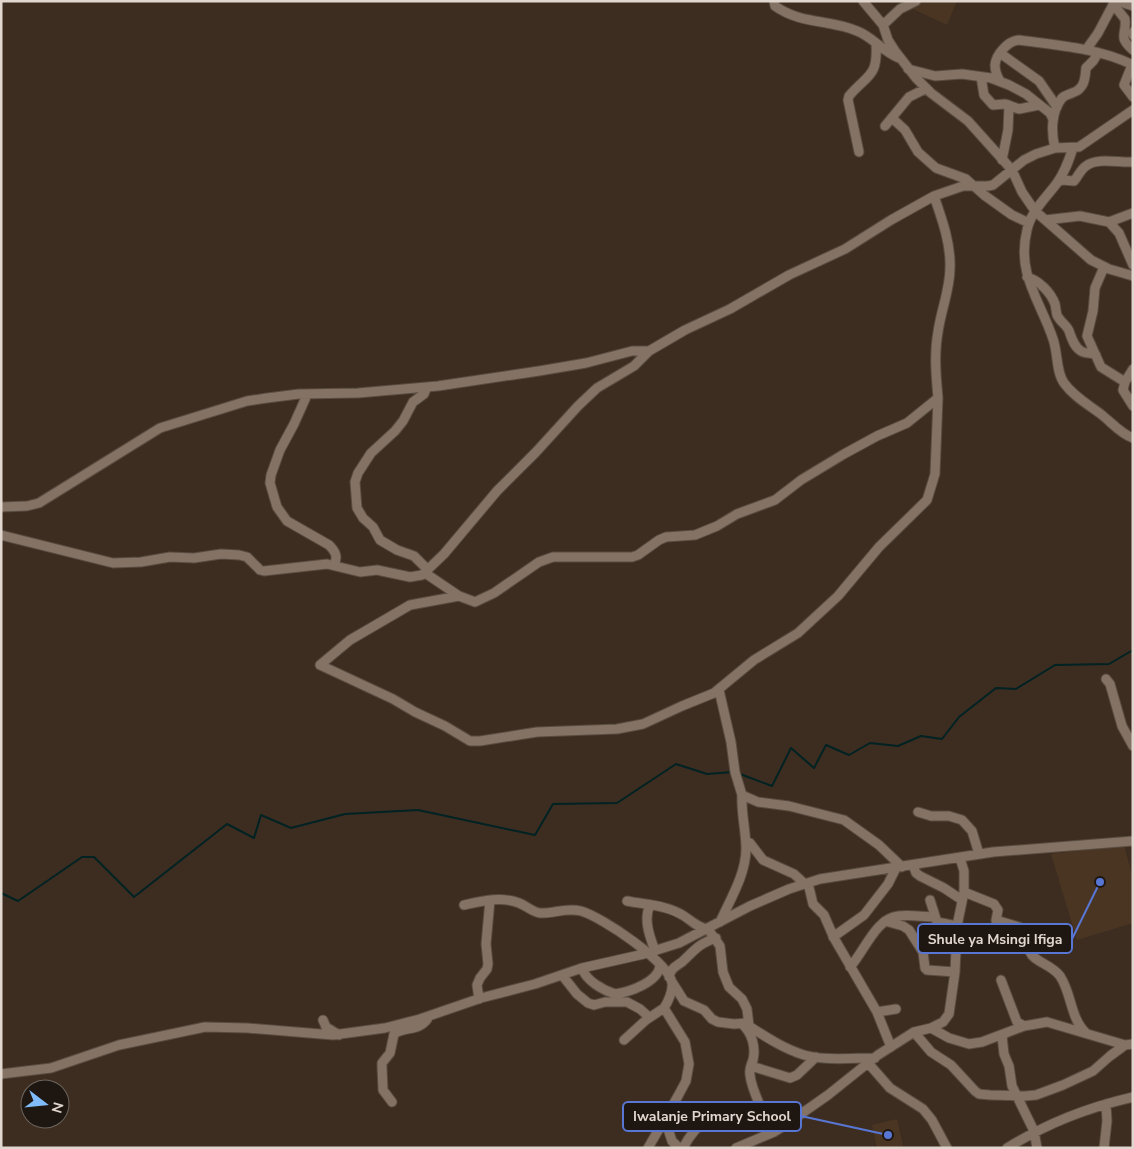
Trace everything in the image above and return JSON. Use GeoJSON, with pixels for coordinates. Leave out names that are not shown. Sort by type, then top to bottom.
{"type":"FeatureCollection","features":[{"type":"Feature","properties":{"kind":"street"},"geometry":{"type":"LineString","coordinates":[[774,1],[777,8],[802,19],[855,30],[888,53],[902,59]]}},
{"type":"Feature","properties":{"kind":"street"},"geometry":{"type":"LineString","coordinates":[[863,1],[883,25],[888,40],[908,69],[925,89],[968,122],[1012,170],[1022,192],[1035,211],[1081,252],[1104,267],[1133,276]]}},
{"type":"Feature","properties":{"kind":"street"},"geometry":{"type":"LineString","coordinates":[[883,25],[900,9],[916,1]]}},
{"type":"Feature","properties":{"kind":"street"},"geometry":{"type":"LineString","coordinates":[[1115,2],[1133,6]]}},
{"type":"Feature","properties":{"kind":"street"},"geometry":{"type":"LineString","coordinates":[[1115,2],[1125,19],[1124,38],[1133,50]]}},
{"type":"Feature","properties":{"kind":"street"},"geometry":{"type":"LineString","coordinates":[[1086,50],[1115,2]]}},
{"type":"Feature","properties":{"kind":"street"},"geometry":{"type":"LineString","coordinates":[[1000,81],[995,66],[1000,53],[1012,40],[1019,40],[1086,50],[1131,63],[1124,85],[1133,97]]}},
{"type":"Feature","properties":{"kind":"street"},"geometry":{"type":"LineString","coordinates":[[859,152],[848,100],[849,96],[867,79],[875,67],[877,57],[876,44]]}},
{"type":"Feature","properties":{"kind":"street"},"geometry":{"type":"LineString","coordinates":[[1000,53],[1039,81],[1057,107]]}},
{"type":"Feature","properties":{"kind":"street"},"geometry":{"type":"LineString","coordinates":[[1055,148],[1052,134],[1053,119],[1057,107],[1065,95],[1075,93],[1082,86],[1086,78],[1086,68],[1098,53]]}},
{"type":"Feature","properties":{"kind":"street"},"geometry":{"type":"LineString","coordinates":[[908,69],[935,76],[955,74],[1000,81],[1018,90],[1039,105],[1050,113],[1053,119]]}},
{"type":"Feature","properties":{"kind":"street"},"geometry":{"type":"LineString","coordinates":[[982,77],[984,95],[991,104],[997,106],[1009,105],[1019,109],[1039,105]]}},
{"type":"Feature","properties":{"kind":"street"},"geometry":{"type":"LineString","coordinates":[[885,126],[909,97],[925,89]]}},
{"type":"Feature","properties":{"kind":"street"},"geometry":{"type":"LineString","coordinates":[[1002,160],[1008,130],[1009,105]]}},
{"type":"Feature","properties":{"kind":"street"},"geometry":{"type":"LineString","coordinates":[[1,535],[113,563],[141,562],[170,556],[194,558],[229,554],[247,557],[260,570],[264,571],[305,568],[321,564],[334,565],[355,572],[377,570],[417,577],[452,546],[497,491],[578,406],[597,388],[634,366],[648,352],[685,330],[730,309],[789,275],[845,250],[891,220],[934,196],[953,188],[993,185],[1024,160],[1036,154],[1055,148],[1073,148],[1086,144],[1133,110]]}},
{"type":"Feature","properties":{"kind":"street"},"geometry":{"type":"LineString","coordinates":[[892,118],[905,130],[918,152],[931,164],[944,172],[966,179],[984,195],[1012,215],[1029,223]]}},
{"type":"Feature","properties":{"kind":"street"},"geometry":{"type":"LineString","coordinates":[[1073,148],[1065,170],[1058,182],[1035,211],[1029,223],[1025,249],[1027,277],[1054,340],[1060,375],[1064,384],[1086,404],[1133,438]]}},
{"type":"Feature","properties":{"kind":"street"},"geometry":{"type":"LineString","coordinates":[[1058,182],[1062,180],[1074,181],[1083,168],[1089,164],[1102,161],[1133,162]]}},
{"type":"Feature","properties":{"kind":"street"},"geometry":{"type":"LineString","coordinates":[[459,596],[410,605],[350,640],[320,665],[474,741],[537,732],[577,732],[637,726],[706,697],[719,690],[750,663],[790,638],[814,620],[838,596],[879,547],[928,500],[935,474],[938,398],[936,371],[937,339],[947,299],[950,267],[946,236],[934,196]]}},
{"type":"Feature","properties":{"kind":"street"},"geometry":{"type":"LineString","coordinates":[[1045,220],[1080,216],[1109,222],[1133,213]]}},
{"type":"Feature","properties":{"kind":"street"},"geometry":{"type":"LineString","coordinates":[[1109,222],[1119,233],[1133,265]]}},
{"type":"Feature","properties":{"kind":"street"},"geometry":{"type":"LineString","coordinates":[[1104,267],[1095,288],[1093,312],[1086,333],[1101,368],[1125,382]]}},
{"type":"Feature","properties":{"kind":"street"},"geometry":{"type":"LineString","coordinates":[[1027,277],[1041,284],[1053,300],[1058,317],[1068,328],[1072,341],[1079,349],[1084,353],[1090,352],[1096,355]]}},
{"type":"Feature","properties":{"kind":"street"},"geometry":{"type":"LineString","coordinates":[[1,507],[27,506],[39,503],[152,432],[167,425],[247,402],[274,397],[427,387],[586,363],[632,351],[648,352]]}},
{"type":"Feature","properties":{"kind":"street"},"geometry":{"type":"LineString","coordinates":[[1133,369],[1125,382],[1123,391],[1133,406]]}},
{"type":"Feature","properties":{"kind":"street"},"geometry":{"type":"LineString","coordinates":[[427,387],[424,394],[412,402],[403,421],[395,431],[371,453],[358,473],[356,482],[357,508],[363,518],[373,527],[380,540],[417,559],[426,571],[459,596],[475,602],[483,600],[547,558],[632,557],[638,555],[659,540],[672,536],[687,537],[703,532],[737,514],[775,500],[807,476],[844,454],[877,436],[907,423],[938,398]]}},
{"type":"Feature","properties":{"kind":"street"},"geometry":{"type":"LineString","coordinates":[[307,395],[280,450],[270,483],[282,516],[293,525],[330,545],[336,556],[334,565]]}},
{"type":"Feature","properties":{"kind":"street"},"geometry":{"type":"LineString","coordinates":[[1106,679],[1110,684],[1122,726],[1133,746]]}},
{"type":"Feature","properties":{"kind":"street"},"geometry":{"type":"LineString","coordinates":[[719,690],[731,742],[735,772],[742,795],[746,842],[746,854],[742,870],[720,922]]}},
{"type":"Feature","properties":{"kind":"street"},"geometry":{"type":"LineString","coordinates":[[742,795],[758,802],[789,806],[844,820],[879,845],[899,867]]}},
{"type":"Feature","properties":{"kind":"street"},"geometry":{"type":"LineString","coordinates":[[918,812],[931,816],[949,816],[962,820],[972,832],[979,854]]}},
{"type":"Feature","properties":{"kind":"street"},"geometry":{"type":"LineString","coordinates":[[1,1074],[51,1068],[119,1045],[205,1027],[339,1035],[397,1026],[582,968],[652,952],[679,943],[750,906],[806,883],[841,875],[993,852],[1133,841]]}},
{"type":"Feature","properties":{"kind":"street"},"geometry":{"type":"LineString","coordinates":[[746,842],[750,843],[763,860],[791,872],[806,883],[813,904],[824,916],[833,937],[877,1012],[891,1047]]}},
{"type":"Feature","properties":{"kind":"street"},"geometry":{"type":"LineString","coordinates":[[736,1148],[774,1132],[813,1106],[871,1060],[914,1032],[931,1028],[944,1022],[949,1015],[963,896],[964,871],[960,858]]}},
{"type":"Feature","properties":{"kind":"street"},"geometry":{"type":"LineString","coordinates":[[913,865],[916,873],[920,876],[944,888],[963,896],[994,904],[998,910],[996,920],[1029,933],[1032,956],[1050,966],[1061,978],[1077,1020],[1087,1034]]}},
{"type":"Feature","properties":{"kind":"street"},"geometry":{"type":"LineString","coordinates":[[833,937],[864,915],[899,867]]}},
{"type":"Feature","properties":{"kind":"street"},"geometry":{"type":"LineString","coordinates":[[479,999],[477,985],[488,964],[486,944],[490,900]]}},
{"type":"Feature","properties":{"kind":"street"},"geometry":{"type":"LineString","coordinates":[[464,905],[490,900],[512,901],[543,913],[566,910],[580,911],[611,926],[652,952]]}},
{"type":"Feature","properties":{"kind":"street"},"geometry":{"type":"LineString","coordinates":[[930,900],[934,917],[939,923],[958,926]]}},
{"type":"Feature","properties":{"kind":"street"},"geometry":{"type":"LineString","coordinates":[[627,901],[668,908],[684,916],[702,929],[708,929],[716,938],[720,946],[723,972],[729,987],[744,1004],[748,1014],[747,1029],[755,1049],[751,1066],[751,1080],[767,1123]]}},
{"type":"Feature","properties":{"kind":"street"},"geometry":{"type":"LineString","coordinates":[[650,905],[647,918],[652,952],[684,1001],[704,1010],[712,1019],[718,1022],[746,1023],[779,1045],[800,1053],[816,1057],[871,1060]]}},
{"type":"Feature","properties":{"kind":"street"},"geometry":{"type":"LineString","coordinates":[[850,967],[884,921],[898,916],[934,917]]}},
{"type":"Feature","properties":{"kind":"street"},"geometry":{"type":"LineString","coordinates":[[884,921],[903,926],[909,930],[923,952],[925,968],[927,970],[955,972]]}},
{"type":"Feature","properties":{"kind":"street"},"geometry":{"type":"LineString","coordinates":[[624,1040],[649,1017],[664,1008],[669,999],[673,967],[694,949],[716,938]]}},
{"type":"Feature","properties":{"kind":"street"},"geometry":{"type":"LineString","coordinates":[[582,968],[583,974],[601,988],[615,994],[651,981],[657,974],[660,966]]}},
{"type":"Feature","properties":{"kind":"street"},"geometry":{"type":"LineString","coordinates":[[562,975],[577,994],[588,1003],[594,1005],[605,1002],[628,1002],[649,1017]]}},
{"type":"Feature","properties":{"kind":"street"},"geometry":{"type":"LineString","coordinates":[[1001,980],[1017,1022],[1024,1026]]}},
{"type":"Feature","properties":{"kind":"street"},"geometry":{"type":"LineString","coordinates":[[648,1148],[657,1136],[686,1081],[689,1064],[685,1042],[664,1008]]}},
{"type":"Feature","properties":{"kind":"street"},"geometry":{"type":"LineString","coordinates":[[877,1012],[896,1009]]}},
{"type":"Feature","properties":{"kind":"street"},"geometry":{"type":"LineString","coordinates":[[392,1102],[383,1090],[382,1062],[390,1053],[394,1034],[398,1031],[420,1026],[430,1015]]}},
{"type":"Feature","properties":{"kind":"street"},"geometry":{"type":"LineString","coordinates":[[323,1020],[326,1027],[339,1035]]}},
{"type":"Feature","properties":{"kind":"street"},"geometry":{"type":"LineString","coordinates":[[931,1028],[949,1038],[966,1044],[982,1042],[1024,1026],[1047,1022],[1129,1044]]}},
{"type":"Feature","properties":{"kind":"street"},"geometry":{"type":"LineString","coordinates":[[914,1032],[931,1052],[951,1065],[977,1093],[1018,1096],[1036,1095],[1076,1079],[1099,1067],[1110,1056],[1129,1044]]}},
{"type":"Feature","properties":{"kind":"street"},"geometry":{"type":"LineString","coordinates":[[1006,1033],[1002,1036],[1004,1054],[1009,1066],[1012,1086],[1034,1131],[1037,1148]]}},
{"type":"Feature","properties":{"kind":"street"},"geometry":{"type":"LineString","coordinates":[[751,1066],[790,1078],[797,1075],[816,1057]]}},
{"type":"Feature","properties":{"kind":"street"},"geometry":{"type":"LineString","coordinates":[[871,1060],[890,1088],[923,1109],[932,1120],[947,1148]]}},
{"type":"Feature","properties":{"kind":"street"},"geometry":{"type":"LineString","coordinates":[[1007,1148],[1034,1131],[1069,1116],[1133,1097]]}},
{"type":"Feature","properties":{"kind":"street"},"geometry":{"type":"LineString","coordinates":[[1104,1148],[1107,1121],[1106,1104]]}},
{"type":"Feature","properties":{"kind":"street"},"geometry":{"type":"LineString","coordinates":[[665,1120],[672,1141],[681,1148],[693,1133],[716,1112],[733,1109],[750,1110],[767,1123],[774,1132]]}},
{"type":"Feature","properties":{"kind":"street"},"geometry":{"type":"LineString","coordinates":[[657,1136],[661,1148]]}},
{"type":"Feature","properties":{"kind":"shaded area"},"geometry":{"type":"Polygon","coordinates":[[[896,1],[957,1],[947,25],[896,1]]]}},
{"type":"Feature","properties":{"kind":"shaded area"},"geometry":{"type":"Polygon","coordinates":[[[1124,845],[1133,879],[1133,923],[1077,940],[1051,854],[1124,845]]]}},
{"type":"Feature","properties":{"kind":"shaded area"},"geometry":{"type":"Polygon","coordinates":[[[897,1119],[903,1146],[877,1148],[872,1125],[897,1119]]]}},
{"type":"Feature","properties":{"kind":"waterway"},"geometry":{"type":"LineString","coordinates":[[740,774],[772,786],[791,748],[814,768],[826,745],[849,755],[870,743],[898,746],[921,736],[942,739],[959,717],[996,688],[1016,689],[1055,665],[1109,664],[1133,650]]}},
{"type":"Feature","properties":{"kind":"waterway"},"geometry":{"type":"LineString","coordinates":[[1,893],[18,901],[82,857],[94,857],[134,897],[227,824],[254,838],[261,815],[291,828],[345,814],[418,810],[535,835],[553,804],[617,803],[676,764],[707,774],[733,772]]}},
{"type":"Feature","properties":{"kind":"place","name":"Shule ya Msingi Ifiga"},"geometry":{"type":"Point","coordinates":[1100,882]}},
{"type":"Feature","properties":{"kind":"place","name":"Iwalanje Primary School"},"geometry":{"type":"Point","coordinates":[888,1135]}}]}
